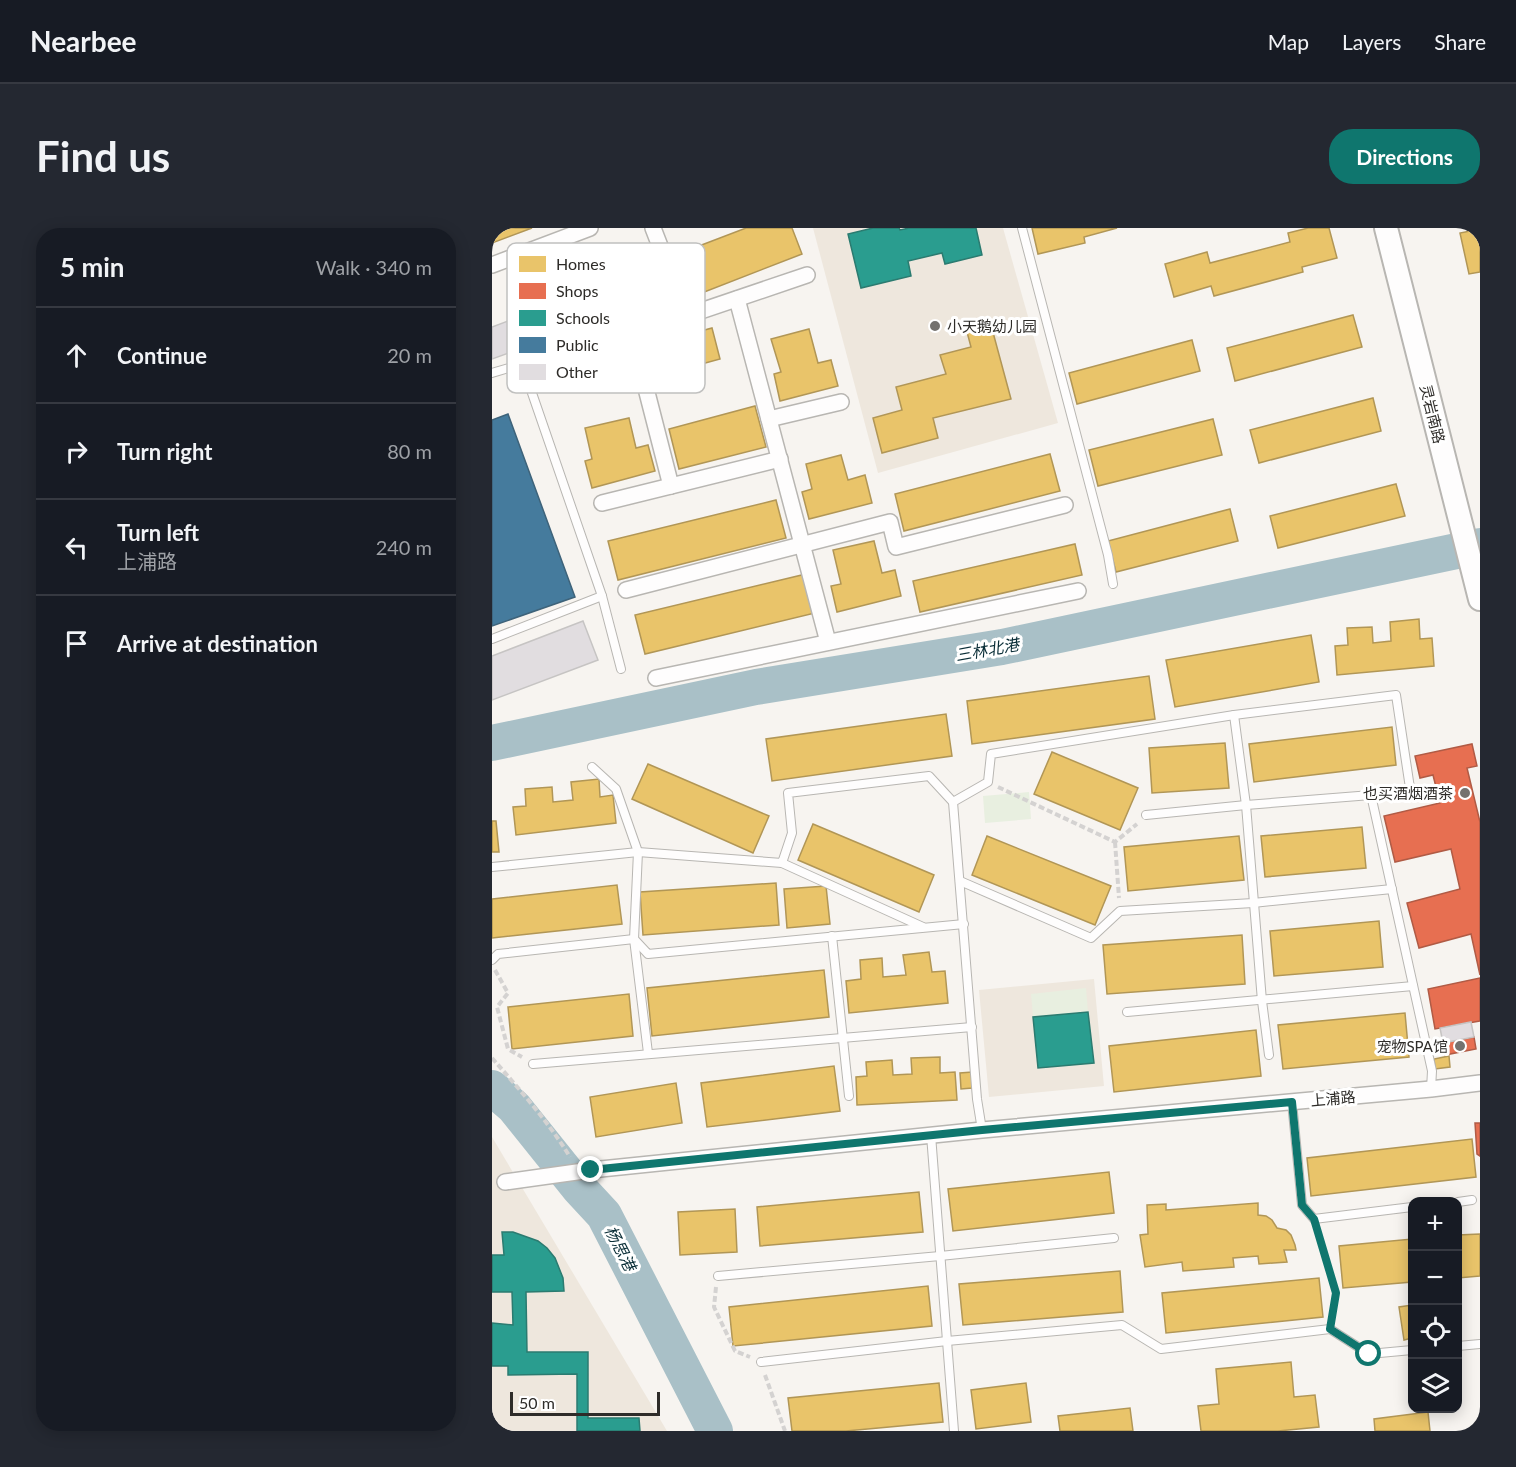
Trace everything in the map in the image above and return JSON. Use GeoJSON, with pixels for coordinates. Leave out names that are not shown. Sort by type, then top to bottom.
{"type":"FeatureCollection","features":[{"type":"Feature","properties":{"kind":"street"},"geometry":{"type":"LineString","coordinates":[[551,243],[591,228]]}},
{"type":"Feature","properties":{"kind":"street"},"geometry":{"type":"LineString","coordinates":[[653,228],[659,243]]}},
{"type":"Feature","properties":{"kind":"street","name":"灵岩南路"},"geometry":{"type":"LineString","coordinates":[[1386,228],[1478,592]]}},
{"type":"Feature","properties":{"kind":"street"},"geometry":{"type":"LineString","coordinates":[[492,265],[507,259]]}},
{"type":"Feature","properties":{"kind":"street"},"geometry":{"type":"LineString","coordinates":[[705,310],[807,275]]}},
{"type":"Feature","properties":{"kind":"street"},"geometry":{"type":"LineString","coordinates":[[737,299],[828,642]]}},
{"type":"Feature","properties":{"kind":"street"},"geometry":{"type":"LineString","coordinates":[[647,393],[671,486]]}},
{"type":"Feature","properties":{"kind":"street"},"geometry":{"type":"LineString","coordinates":[[770,419],[842,402]]}},
{"type":"Feature","properties":{"kind":"street"},"geometry":{"type":"LineString","coordinates":[[602,503],[780,459]]}},
{"type":"Feature","properties":{"kind":"street"},"geometry":{"type":"LineString","coordinates":[[626,590],[890,522],[896,547],[1065,506]]}},
{"type":"Feature","properties":{"kind":"street"},"geometry":{"type":"LineString","coordinates":[[656,678],[1078,591]]}},
{"type":"Feature","properties":{"kind":"street","name":"上浦路"},"geometry":{"type":"LineString","coordinates":[[505,1182],[591,1170],[931,1135],[1480,1083]]}},
{"type":"Feature","properties":{"kind":"lane"},"geometry":{"type":"LineString","coordinates":[[1022,228],[1108,555],[1113,584]]}},
{"type":"Feature","properties":{"kind":"lane"},"geometry":{"type":"LineString","coordinates":[[492,373],[507,368]]}},
{"type":"Feature","properties":{"kind":"lane"},"geometry":{"type":"LineString","coordinates":[[532,393],[602,596],[621,669]]}},
{"type":"Feature","properties":{"kind":"lane"},"geometry":{"type":"LineString","coordinates":[[492,639],[602,596]]}},
{"type":"Feature","properties":{"kind":"lane"},"geometry":{"type":"LineString","coordinates":[[953,802],[988,782],[991,754],[1234,715],[1396,695],[1410,788],[1371,795],[1146,815]]}},
{"type":"Feature","properties":{"kind":"lane"},"geometry":{"type":"LineString","coordinates":[[1234,715],[1246,805],[1262,1001],[1269,1054]]}},
{"type":"Feature","properties":{"kind":"lane"},"geometry":{"type":"LineString","coordinates":[[592,767],[616,789],[638,852],[634,939],[648,1053]]}},
{"type":"Feature","properties":{"kind":"lane"},"geometry":{"type":"LineString","coordinates":[[782,862],[792,833],[788,793],[929,776],[953,802],[977,1099],[982,1130]]}},
{"type":"Feature","properties":{"kind":"lane"},"geometry":{"type":"LineString","coordinates":[[1371,795],[1432,1071],[1431,1089]]}},
{"type":"Feature","properties":{"kind":"lane"},"geometry":{"type":"LineString","coordinates":[[492,867],[638,852],[782,862],[924,928]]}},
{"type":"Feature","properties":{"kind":"lane"},"geometry":{"type":"LineString","coordinates":[[960,881],[1091,938],[1120,911],[1253,903],[1392,889]]}},
{"type":"Feature","properties":{"kind":"lane"},"geometry":{"type":"LineString","coordinates":[[634,939],[648,954],[964,924]]}},
{"type":"Feature","properties":{"kind":"lane"},"geometry":{"type":"LineString","coordinates":[[832,936],[849,1096]]}},
{"type":"Feature","properties":{"kind":"lane"},"geometry":{"type":"LineString","coordinates":[[492,962],[498,954],[634,939]]}},
{"type":"Feature","properties":{"kind":"lane"},"geometry":{"type":"LineString","coordinates":[[1127,1012],[1413,986]]}},
{"type":"Feature","properties":{"kind":"lane"},"geometry":{"type":"LineString","coordinates":[[533,1064],[972,1028]]}},
{"type":"Feature","properties":{"kind":"lane"},"geometry":{"type":"LineString","coordinates":[[1292,1102],[1302,1205],[1314,1219],[1408,1208]]}},
{"type":"Feature","properties":{"kind":"lane"},"geometry":{"type":"LineString","coordinates":[[931,1135],[954,1431]]}},
{"type":"Feature","properties":{"kind":"lane"},"geometry":{"type":"LineString","coordinates":[[1462,1201],[1472,1200]]}},
{"type":"Feature","properties":{"kind":"lane"},"geometry":{"type":"LineString","coordinates":[[717,1276],[1114,1238]]}},
{"type":"Feature","properties":{"kind":"lane"},"geometry":{"type":"LineString","coordinates":[[761,1362],[947,1341],[1122,1325],[1161,1349],[1330,1329],[1369,1354],[1408,1350]]}},
{"type":"Feature","properties":{"kind":"lane"},"geometry":{"type":"LineString","coordinates":[[1462,1346],[1480,1344]]}},
{"type":"Feature","properties":{"kind":"path"},"geometry":{"type":"LineString","coordinates":[[988,782],[1114,842]]}},
{"type":"Feature","properties":{"kind":"path"},"geometry":{"type":"LineString","coordinates":[[1114,842],[1146,815]]}},
{"type":"Feature","properties":{"kind":"path"},"geometry":{"type":"LineString","coordinates":[[1114,842],[1120,911]]}},
{"type":"Feature","properties":{"kind":"path"},"geometry":{"type":"LineString","coordinates":[[492,962],[508,993],[498,1007],[508,1049],[533,1064]]}},
{"type":"Feature","properties":{"kind":"path"},"geometry":{"type":"LineString","coordinates":[[492,1058],[527,1099],[572,1160]]}},
{"type":"Feature","properties":{"kind":"path"},"geometry":{"type":"LineString","coordinates":[[1314,1219],[1336,1293],[1330,1329]]}},
{"type":"Feature","properties":{"kind":"path"},"geometry":{"type":"LineString","coordinates":[[717,1276],[714,1307],[735,1351],[761,1362],[785,1431]]}},
{"type":"Feature","properties":{"kind":"shaded area","name":"小天鹅幼儿园"},"geometry":{"type":"Polygon","coordinates":[[[813,228],[1003,228],[1058,423],[878,473],[813,228]]]}},
{"type":"Feature","properties":{"kind":"shaded area"},"geometry":{"type":"Polygon","coordinates":[[[1094,979],[1104,1086],[989,1097],[979,990],[1094,979]]]}},
{"type":"Feature","properties":{"kind":"shaded area"},"geometry":{"type":"Polygon","coordinates":[[[492,1137],[667,1431],[492,1431],[492,1137]]]}},
{"type":"Feature","properties":{"kind":"green space"},"geometry":{"type":"Polygon","coordinates":[[[1029,792],[1031,819],[985,823],[983,796],[1029,792]]]}},
{"type":"Feature","properties":{"kind":"green space"},"geometry":{"type":"Polygon","coordinates":[[[1086,988],[1088,1012],[1033,1017],[1031,994],[1086,988]]]}},
{"type":"Feature","properties":{"kind":"building: Homes"},"geometry":{"type":"Polygon","coordinates":[[[492,228],[532,228],[492,243],[492,228]]]}},
{"type":"Feature","properties":{"kind":"building: Homes"},"geometry":{"type":"Polygon","coordinates":[[[746,228],[792,228],[802,254],[705,292],[705,244],[746,228]]]}},
{"type":"Feature","properties":{"kind":"building: Homes"},"geometry":{"type":"Polygon","coordinates":[[[1032,228],[1117,228],[1084,237],[1085,243],[1038,254],[1032,228]]]}},
{"type":"Feature","properties":{"kind":"building: Homes"},"geometry":{"type":"Polygon","coordinates":[[[1308,228],[1329,228],[1337,258],[1302,267],[1303,272],[1214,296],[1211,286],[1174,297],[1165,264],[1207,252],[1210,263],[1290,242],[1288,233],[1308,228]]]}},
{"type":"Feature","properties":{"kind":"building: Homes"},"geometry":{"type":"Polygon","coordinates":[[[1480,229],[1480,272],[1469,274],[1460,233],[1480,229]]]}},
{"type":"Feature","properties":{"kind":"building: Homes"},"geometry":{"type":"Polygon","coordinates":[[[1353,315],[1362,347],[1235,381],[1227,348],[1353,315]]]}},
{"type":"Feature","properties":{"kind":"building: Homes"},"geometry":{"type":"Polygon","coordinates":[[[991,325],[1011,399],[933,418],[938,438],[882,453],[873,418],[902,410],[896,387],[946,374],[940,355],[971,347],[967,332],[991,325]]]}},
{"type":"Feature","properties":{"kind":"building: Homes"},"geometry":{"type":"Polygon","coordinates":[[[712,328],[720,359],[705,363],[705,330],[712,328]]]}},
{"type":"Feature","properties":{"kind":"building: Homes"},"geometry":{"type":"Polygon","coordinates":[[[809,329],[818,363],[831,360],[838,386],[780,401],[774,374],[781,372],[771,339],[809,329]]]}},
{"type":"Feature","properties":{"kind":"building: Homes"},"geometry":{"type":"Polygon","coordinates":[[[1192,340],[1200,371],[1077,404],[1069,373],[1192,340]]]}},
{"type":"Feature","properties":{"kind":"building: Homes"},"geometry":{"type":"Polygon","coordinates":[[[1373,398],[1381,431],[1259,463],[1250,430],[1373,398]]]}},
{"type":"Feature","properties":{"kind":"building: Homes"},"geometry":{"type":"Polygon","coordinates":[[[755,406],[766,447],[679,469],[669,429],[755,406]]]}},
{"type":"Feature","properties":{"kind":"building: Homes"},"geometry":{"type":"Polygon","coordinates":[[[629,418],[636,448],[648,445],[655,471],[592,488],[585,461],[592,459],[585,428],[629,418]]]}},
{"type":"Feature","properties":{"kind":"building: Homes"},"geometry":{"type":"Polygon","coordinates":[[[1213,419],[1222,455],[1098,486],[1089,450],[1213,419]]]}},
{"type":"Feature","properties":{"kind":"building: Homes"},"geometry":{"type":"Polygon","coordinates":[[[1050,454],[1060,491],[904,531],[895,494],[1050,454]]]}},
{"type":"Feature","properties":{"kind":"building: Homes"},"geometry":{"type":"Polygon","coordinates":[[[841,455],[848,480],[865,475],[872,503],[809,519],[802,492],[812,489],[806,464],[841,455]]]}},
{"type":"Feature","properties":{"kind":"building: Homes"},"geometry":{"type":"Polygon","coordinates":[[[1396,484],[1405,516],[1278,548],[1270,516],[1396,484]]]}},
{"type":"Feature","properties":{"kind":"building: Homes"},"geometry":{"type":"Polygon","coordinates":[[[776,500],[786,538],[618,580],[608,541],[776,500]]]}},
{"type":"Feature","properties":{"kind":"building: Homes"},"geometry":{"type":"Polygon","coordinates":[[[1230,509],[1238,541],[1116,572],[1108,541],[1230,509]]]}},
{"type":"Feature","properties":{"kind":"building: Homes"},"geometry":{"type":"Polygon","coordinates":[[[874,541],[882,573],[895,570],[901,596],[837,612],[831,586],[841,584],[833,550],[874,541]]]}},
{"type":"Feature","properties":{"kind":"building: Homes"},"geometry":{"type":"Polygon","coordinates":[[[1075,544],[1082,575],[920,612],[913,581],[1075,544]]]}},
{"type":"Feature","properties":{"kind":"building: Homes"},"geometry":{"type":"Polygon","coordinates":[[[806,574],[815,613],[645,654],[635,615],[806,574]]]}},
{"type":"Feature","properties":{"kind":"building: Homes"},"geometry":{"type":"Polygon","coordinates":[[[1419,619],[1420,639],[1432,638],[1434,666],[1337,675],[1335,646],[1348,645],[1347,628],[1372,627],[1373,643],[1391,641],[1390,622],[1419,619]]]}},
{"type":"Feature","properties":{"kind":"building: Homes"},"geometry":{"type":"Polygon","coordinates":[[[1311,635],[1319,682],[1175,707],[1166,660],[1311,635]]]}},
{"type":"Feature","properties":{"kind":"building: Homes"},"geometry":{"type":"Polygon","coordinates":[[[1149,676],[1155,719],[972,744],[967,701],[1149,676]]]}},
{"type":"Feature","properties":{"kind":"building: Homes"},"geometry":{"type":"Polygon","coordinates":[[[946,714],[952,756],[772,781],[766,739],[946,714]]]}},
{"type":"Feature","properties":{"kind":"building: Homes"},"geometry":{"type":"Polygon","coordinates":[[[1392,727],[1396,765],[1254,782],[1249,744],[1392,727]]]}},
{"type":"Feature","properties":{"kind":"building: Homes"},"geometry":{"type":"Polygon","coordinates":[[[1225,743],[1229,788],[1152,793],[1149,748],[1225,743]]]}},
{"type":"Feature","properties":{"kind":"building: Homes"},"geometry":{"type":"Polygon","coordinates":[[[1052,752],[1138,788],[1120,830],[1034,794],[1052,752]]]}},
{"type":"Feature","properties":{"kind":"building: Homes"},"geometry":{"type":"Polygon","coordinates":[[[648,764],[769,816],[753,853],[632,799],[648,764]]]}},
{"type":"Feature","properties":{"kind":"building: Homes"},"geometry":{"type":"Polygon","coordinates":[[[599,779],[600,797],[613,795],[616,823],[516,835],[513,807],[526,806],[525,789],[552,787],[553,802],[573,800],[571,782],[599,779]]]}},
{"type":"Feature","properties":{"kind":"building: Homes"},"geometry":{"type":"Polygon","coordinates":[[[492,821],[496,821],[499,852],[492,852],[492,821]]]}},
{"type":"Feature","properties":{"kind":"building: Homes"},"geometry":{"type":"Polygon","coordinates":[[[813,824],[934,875],[919,912],[798,860],[813,824]]]}},
{"type":"Feature","properties":{"kind":"building: Homes"},"geometry":{"type":"Polygon","coordinates":[[[1362,827],[1366,868],[1265,877],[1261,836],[1362,827]]]}},
{"type":"Feature","properties":{"kind":"building: Homes"},"geometry":{"type":"Polygon","coordinates":[[[987,836],[1111,886],[1095,925],[972,875],[987,836]]]}},
{"type":"Feature","properties":{"kind":"building: Homes"},"geometry":{"type":"Polygon","coordinates":[[[1239,836],[1244,880],[1128,891],[1124,847],[1239,836]]]}},
{"type":"Feature","properties":{"kind":"building: Homes"},"geometry":{"type":"Polygon","coordinates":[[[776,883],[779,925],[643,935],[640,892],[776,883]]]}},
{"type":"Feature","properties":{"kind":"building: Homes"},"geometry":{"type":"Polygon","coordinates":[[[617,885],[622,924],[492,938],[492,899],[617,885]]]}},
{"type":"Feature","properties":{"kind":"building: Homes"},"geometry":{"type":"Polygon","coordinates":[[[826,886],[830,924],[787,928],[784,889],[826,886]]]}},
{"type":"Feature","properties":{"kind":"building: Homes"},"geometry":{"type":"Polygon","coordinates":[[[1379,921],[1383,967],[1274,976],[1270,931],[1379,921]]]}},
{"type":"Feature","properties":{"kind":"building: Homes"},"geometry":{"type":"Polygon","coordinates":[[[1242,935],[1245,984],[1107,994],[1103,945],[1242,935]]]}},
{"type":"Feature","properties":{"kind":"building: Homes"},"geometry":{"type":"Polygon","coordinates":[[[929,952],[932,972],[945,971],[948,1003],[849,1013],[846,981],[861,979],[860,960],[882,958],[883,977],[906,975],[903,955],[929,952]]]}},
{"type":"Feature","properties":{"kind":"building: Homes"},"geometry":{"type":"Polygon","coordinates":[[[824,970],[829,1017],[652,1036],[647,988],[824,970]]]}},
{"type":"Feature","properties":{"kind":"building: Homes"},"geometry":{"type":"Polygon","coordinates":[[[629,994],[633,1036],[512,1049],[508,1007],[629,994]]]}},
{"type":"Feature","properties":{"kind":"building: Homes"},"geometry":{"type":"Polygon","coordinates":[[[1405,1013],[1409,1057],[1283,1069],[1278,1025],[1405,1013]]]}},
{"type":"Feature","properties":{"kind":"building: Homes"},"geometry":{"type":"Polygon","coordinates":[[[1256,1030],[1261,1076],[1114,1092],[1109,1046],[1256,1030]]]}},
{"type":"Feature","properties":{"kind":"building: Homes"},"geometry":{"type":"Polygon","coordinates":[[[1449,1056],[1450,1067],[1435,1069],[1434,1059],[1449,1056]]]}},
{"type":"Feature","properties":{"kind":"building: Homes"},"geometry":{"type":"Polygon","coordinates":[[[940,1057],[940,1073],[955,1072],[957,1100],[857,1105],[856,1077],[867,1076],[866,1062],[892,1060],[893,1075],[912,1074],[911,1058],[940,1057]]]}},
{"type":"Feature","properties":{"kind":"building: Homes"},"geometry":{"type":"Polygon","coordinates":[[[834,1066],[840,1111],[707,1127],[701,1083],[834,1066]]]}},
{"type":"Feature","properties":{"kind":"building: Homes"},"geometry":{"type":"Polygon","coordinates":[[[972,1072],[972,1088],[961,1089],[960,1073],[972,1072]]]}},
{"type":"Feature","properties":{"kind":"building: Homes"},"geometry":{"type":"Polygon","coordinates":[[[676,1083],[682,1123],[596,1137],[590,1097],[676,1083]]]}},
{"type":"Feature","properties":{"kind":"building: Homes"},"geometry":{"type":"Polygon","coordinates":[[[1472,1139],[1476,1177],[1311,1196],[1307,1158],[1472,1139]]]}},
{"type":"Feature","properties":{"kind":"building: Homes"},"geometry":{"type":"Polygon","coordinates":[[[1109,1172],[1114,1213],[953,1231],[948,1189],[1109,1172]]]}},
{"type":"Feature","properties":{"kind":"building: Homes"},"geometry":{"type":"Polygon","coordinates":[[[919,1192],[923,1232],[760,1246],[757,1207],[919,1192]]]}},
{"type":"Feature","properties":{"kind":"building: Homes"},"geometry":{"type":"Polygon","coordinates":[[[1258,1203],[1258,1215],[1266,1216],[1277,1228],[1286,1230],[1291,1235],[1296,1250],[1284,1250],[1287,1262],[1259,1264],[1258,1256],[1233,1258],[1234,1267],[1183,1271],[1182,1262],[1145,1267],[1140,1235],[1148,1234],[1147,1205],[1166,1204],[1166,1210],[1258,1203]]]}},
{"type":"Feature","properties":{"kind":"building: Homes"},"geometry":{"type":"Polygon","coordinates":[[[735,1209],[737,1252],[680,1255],[678,1212],[735,1209]]]}},
{"type":"Feature","properties":{"kind":"building: Homes"},"geometry":{"type":"Polygon","coordinates":[[[1480,1234],[1480,1276],[1462,1278],[1462,1235],[1480,1234]]]}},
{"type":"Feature","properties":{"kind":"building: Homes"},"geometry":{"type":"Polygon","coordinates":[[[1408,1239],[1408,1282],[1343,1288],[1339,1246],[1408,1239]]]}},
{"type":"Feature","properties":{"kind":"building: Homes"},"geometry":{"type":"Polygon","coordinates":[[[1120,1271],[1123,1312],[963,1325],[959,1284],[1120,1271]]]}},
{"type":"Feature","properties":{"kind":"building: Homes"},"geometry":{"type":"Polygon","coordinates":[[[1319,1278],[1323,1317],[1166,1333],[1162,1293],[1319,1278]]]}},
{"type":"Feature","properties":{"kind":"building: Homes"},"geometry":{"type":"Polygon","coordinates":[[[928,1286],[932,1326],[733,1346],[729,1307],[928,1286]]]}},
{"type":"Feature","properties":{"kind":"building: Homes"},"geometry":{"type":"Polygon","coordinates":[[[1408,1306],[1408,1339],[1404,1340],[1399,1307],[1408,1306]]]}},
{"type":"Feature","properties":{"kind":"building: Homes"},"geometry":{"type":"Polygon","coordinates":[[[1291,1362],[1294,1397],[1315,1395],[1319,1427],[1278,1431],[1201,1431],[1198,1406],[1219,1404],[1216,1369],[1291,1362]]]}},
{"type":"Feature","properties":{"kind":"building: Homes"},"geometry":{"type":"Polygon","coordinates":[[[939,1383],[943,1422],[846,1431],[792,1431],[788,1398],[939,1383]]]}},
{"type":"Feature","properties":{"kind":"building: Homes"},"geometry":{"type":"Polygon","coordinates":[[[1026,1383],[1031,1422],[976,1429],[971,1390],[1026,1383]]]}},
{"type":"Feature","properties":{"kind":"building: Homes"},"geometry":{"type":"Polygon","coordinates":[[[1130,1408],[1133,1431],[1060,1431],[1058,1416],[1130,1408]]]}},
{"type":"Feature","properties":{"kind":"building: Homes"},"geometry":{"type":"Polygon","coordinates":[[[1428,1413],[1430,1431],[1375,1431],[1374,1419],[1428,1413]]]}},
{"type":"Feature","properties":{"kind":"building: Shops"},"geometry":{"type":"Polygon","coordinates":[[[1472,744],[1477,766],[1467,768],[1480,822],[1480,975],[1471,934],[1419,948],[1407,903],[1460,889],[1451,849],[1395,862],[1384,816],[1440,803],[1433,775],[1420,778],[1415,756],[1472,744]]]}},
{"type":"Feature","properties":{"kind":"building: Shops"},"geometry":{"type":"Polygon","coordinates":[[[1480,978],[1480,1021],[1435,1029],[1428,989],[1480,978]]]}},
{"type":"Feature","properties":{"kind":"building: Shops","name":"宠物SPA馆"},"geometry":{"type":"Polygon","coordinates":[[[1474,1037],[1476,1049],[1445,1055],[1443,1043],[1474,1037]]]}},
{"type":"Feature","properties":{"kind":"building: Shops"},"geometry":{"type":"Polygon","coordinates":[[[1475,1123],[1480,1123],[1480,1156],[1477,1154],[1475,1123]]]}},
{"type":"Feature","properties":{"kind":"building: Schools"},"geometry":{"type":"Polygon","coordinates":[[[873,228],[899,228],[900,230],[976,228],[982,255],[945,264],[942,253],[908,261],[911,276],[861,288],[848,234],[873,228]]]}},
{"type":"Feature","properties":{"kind":"building: Schools"},"geometry":{"type":"Polygon","coordinates":[[[1088,1012],[1094,1063],[1038,1068],[1033,1017],[1088,1012]]]}},
{"type":"Feature","properties":{"kind":"building: Schools"},"geometry":{"type":"Polygon","coordinates":[[[502,1232],[513,1232],[538,1241],[555,1258],[563,1278],[564,1291],[526,1292],[527,1352],[588,1352],[588,1418],[639,1418],[640,1431],[577,1431],[577,1374],[508,1375],[508,1366],[492,1366],[492,1323],[513,1325],[512,1292],[492,1292],[492,1255],[504,1255],[502,1232]]]}},
{"type":"Feature","properties":{"kind":"building: Public"},"geometry":{"type":"Polygon","coordinates":[[[508,414],[575,597],[492,626],[492,420],[508,414]]]}},
{"type":"Feature","properties":{"kind":"building: Other"},"geometry":{"type":"Polygon","coordinates":[[[507,321],[507,354],[492,359],[492,327],[507,321]]]}},
{"type":"Feature","properties":{"kind":"building: Other"},"geometry":{"type":"Polygon","coordinates":[[[583,621],[598,660],[492,700],[492,656],[583,621]]]}},
{"type":"Feature","properties":{"kind":"building: Other"},"geometry":{"type":"Polygon","coordinates":[[[1471,1022],[1474,1037],[1443,1043],[1440,1028],[1471,1022]]]}},
{"type":"Feature","properties":{"kind":"waterway","name":"三林北港"},"geometry":{"type":"LineString","coordinates":[[492,743],[756,687],[1002,647],[1480,546]]}},
{"type":"Feature","properties":{"kind":"waterway","name":"杨思港"},"geometry":{"type":"LineString","coordinates":[[492,1088],[514,1107],[579,1188],[604,1215],[715,1431]]}},
{"type":"Feature","properties":{"kind":"place","name":"小天鹅幼儿园"},"geometry":{"type":"Point","coordinates":[935,326]}},
{"type":"Feature","properties":{"kind":"place","name":"也买酒烟酒茶"},"geometry":{"type":"Point","coordinates":[1465,793]}},
{"type":"Feature","properties":{"kind":"place","name":"宠物SPA馆"},"geometry":{"type":"Point","coordinates":[1460,1046]}},
{"type":"Feature","properties":{"kind":"route"},"geometry":{"type":"LineString","coordinates":[[591,1170],[982,1130],[1292,1102],[1302,1205],[1314,1219],[1336,1293],[1330,1329],[1369,1354]]}}]}
